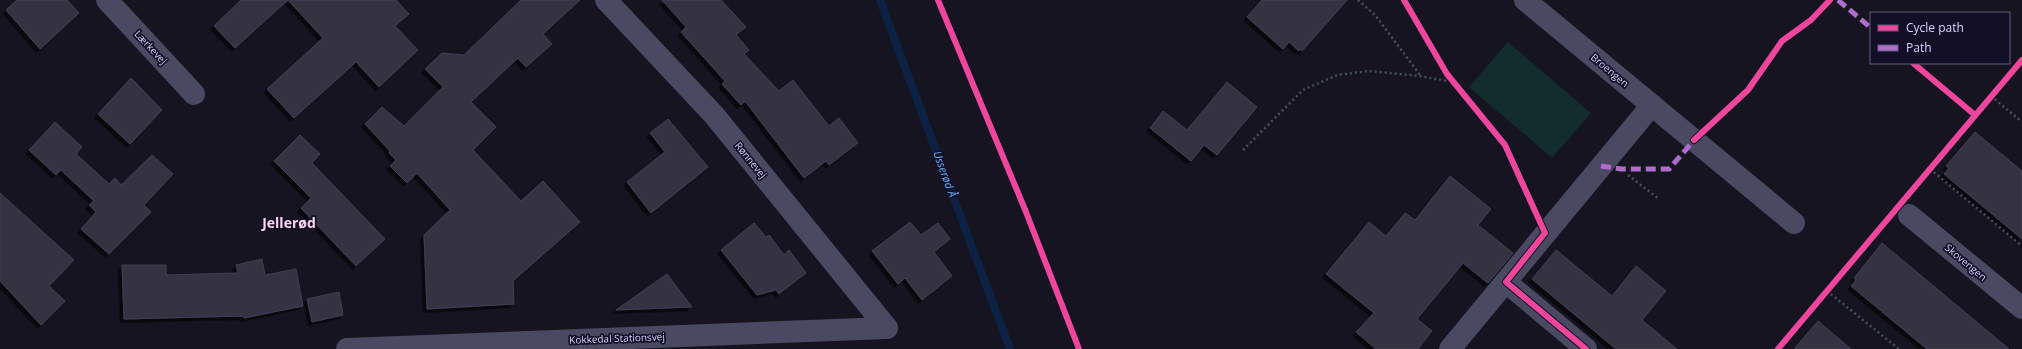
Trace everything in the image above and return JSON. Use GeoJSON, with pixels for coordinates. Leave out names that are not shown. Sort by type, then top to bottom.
{"type":"FeatureCollection","features":[{"type":"Feature","properties":{"kind":"street","name":"Lærkevej"},"geometry":{"type":"LineString","coordinates":[[107,0],[194,94]]}},
{"type":"Feature","properties":{"kind":"street","name":"Rønnevej"},"geometry":{"type":"LineString","coordinates":[[606,0],[714,115],[887,328]]}},
{"type":"Feature","properties":{"kind":"street","name":"Broengen"},"geometry":{"type":"LineString","coordinates":[[1526,0],[1794,223]]}},
{"type":"Feature","properties":{"kind":"street"},"geometry":{"type":"LineString","coordinates":[[1450,349],[1652,105]]}},
{"type":"Feature","properties":{"kind":"street","name":"Skovengen"},"geometry":{"type":"LineString","coordinates":[[1909,215],[2022,308]]}},
{"type":"Feature","properties":{"kind":"street"},"geometry":{"type":"LineString","coordinates":[[1506,282],[1586,349]]}},
{"type":"Feature","properties":{"kind":"street","name":"Kokkedal Stationsvej"},"geometry":{"type":"LineString","coordinates":[[347,349],[756,340],[887,328]]}},
{"type":"Feature","properties":{"kind":"path"},"geometry":{"type":"LineString","coordinates":[[1358,0],[1375,15],[1420,76]]}},
{"type":"Feature","properties":{"kind":"path"},"geometry":{"type":"LineString","coordinates":[[1243,150],[1303,90],[1337,75],[1369,70],[1420,76],[1453,82]]}},
{"type":"Feature","properties":{"kind":"path"},"geometry":{"type":"LineString","coordinates":[[1991,96],[2022,122]]}},
{"type":"Feature","properties":{"kind":"path"},"geometry":{"type":"LineString","coordinates":[[1930,169],[2022,246]]}},
{"type":"Feature","properties":{"kind":"path"},"geometry":{"type":"LineString","coordinates":[[1626,173],[1659,199]]}},
{"type":"Feature","properties":{"kind":"path"},"geometry":{"type":"LineString","coordinates":[[1827,290],[1898,349]]}},
{"type":"Feature","properties":{"kind":"green space"},"geometry":{"type":"Polygon","coordinates":[[[1508,42],[1591,113],[1552,158],[1469,87],[1508,42]]]}},
{"type":"Feature","properties":{"kind":"building"},"geometry":{"type":"Polygon","coordinates":[[[17,0],[67,0],[79,13],[40,49],[6,10],[17,0]]]}},
{"type":"Feature","properties":{"kind":"building"},"geometry":{"type":"Polygon","coordinates":[[[241,0],[288,0],[235,48],[214,26],[241,0]]]}},
{"type":"Feature","properties":{"kind":"building"},"geometry":{"type":"Polygon","coordinates":[[[288,0],[396,0],[409,14],[395,26],[418,50],[379,87],[356,62],[294,118],[267,89],[323,38],[288,0]]]}},
{"type":"Feature","properties":{"kind":"building"},"geometry":{"type":"Polygon","coordinates":[[[521,0],[580,0],[543,34],[552,44],[526,67],[518,58],[471,102],[496,127],[473,150],[521,201],[543,181],[580,222],[513,281],[514,304],[427,309],[424,235],[450,210],[417,173],[407,183],[390,166],[396,160],[389,153],[390,151],[365,124],[382,107],[404,126],[443,87],[425,69],[442,53],[464,55],[521,0]]]}},
{"type":"Feature","properties":{"kind":"building"},"geometry":{"type":"Polygon","coordinates":[[[662,0],[721,0],[746,27],[736,35],[749,50],[744,54],[779,91],[793,80],[829,126],[839,118],[858,143],[829,165],[826,161],[804,178],[745,101],[741,105],[722,84],[725,81],[681,32],[686,27],[662,0]]]}},
{"type":"Feature","properties":{"kind":"building"},"geometry":{"type":"Polygon","coordinates":[[[1262,0],[1347,0],[1302,51],[1301,49],[1299,51],[1289,42],[1283,49],[1247,17],[1262,0]]]}},
{"type":"Feature","properties":{"kind":"building"},"geometry":{"type":"Polygon","coordinates":[[[131,78],[162,110],[130,144],[98,114],[131,78]]]}},
{"type":"Feature","properties":{"kind":"building"},"geometry":{"type":"Polygon","coordinates":[[[1227,82],[1257,107],[1217,155],[1204,145],[1191,161],[1150,128],[1163,111],[1187,130],[1227,82]]]}},
{"type":"Feature","properties":{"kind":"building"},"geometry":{"type":"Polygon","coordinates":[[[668,119],[708,167],[651,213],[627,182],[665,152],[650,133],[668,119]]]}},
{"type":"Feature","properties":{"kind":"building"},"geometry":{"type":"Polygon","coordinates":[[[55,122],[82,147],[76,154],[109,184],[115,178],[121,185],[152,155],[173,174],[144,205],[151,212],[109,254],[81,229],[96,212],[89,205],[94,201],[61,170],[56,175],[29,150],[55,122]]]}},
{"type":"Feature","properties":{"kind":"building"},"geometry":{"type":"Polygon","coordinates":[[[1975,132],[2022,171],[2022,239],[1944,174],[1949,168],[1946,166],[1975,132]]]}},
{"type":"Feature","properties":{"kind":"building"},"geometry":{"type":"Polygon","coordinates":[[[300,135],[320,154],[312,163],[385,239],[356,266],[301,208],[311,198],[274,161],[300,135]]]}},
{"type":"Feature","properties":{"kind":"building"},"geometry":{"type":"Polygon","coordinates":[[[1450,176],[1491,209],[1478,225],[1513,253],[1488,283],[1463,263],[1417,319],[1432,331],[1418,349],[1376,349],[1356,332],[1374,313],[1326,274],[1369,222],[1386,236],[1405,213],[1415,220],[1450,176]]]}},
{"type":"Feature","properties":{"kind":"building"},"geometry":{"type":"Polygon","coordinates":[[[0,193],[74,260],[49,286],[65,301],[41,325],[0,281],[0,193]]]}},
{"type":"Feature","properties":{"kind":"building"},"geometry":{"type":"Polygon","coordinates":[[[910,222],[921,235],[938,223],[950,239],[934,252],[952,276],[922,300],[905,278],[898,284],[872,251],[910,222]]]}},
{"type":"Feature","properties":{"kind":"building"},"geometry":{"type":"Polygon","coordinates":[[[754,223],[766,237],[769,235],[784,255],[789,250],[806,273],[779,294],[776,290],[757,295],[721,250],[754,223]]]}},
{"type":"Feature","properties":{"kind":"building"},"geometry":{"type":"Polygon","coordinates":[[[1882,243],[2009,349],[1927,349],[1851,286],[1856,280],[1854,278],[1882,243]]]}},
{"type":"Feature","properties":{"kind":"building"},"geometry":{"type":"Polygon","coordinates":[[[1556,250],[1612,296],[1636,266],[1666,291],[1642,320],[1677,349],[1616,349],[1532,279],[1556,250]]]}},
{"type":"Feature","properties":{"kind":"building"},"geometry":{"type":"Polygon","coordinates":[[[262,259],[265,275],[296,269],[303,306],[244,318],[243,316],[124,319],[122,265],[166,265],[166,275],[238,273],[236,265],[262,259]]]}},
{"type":"Feature","properties":{"kind":"building"},"geometry":{"type":"Polygon","coordinates":[[[667,274],[692,307],[616,310],[667,274]]]}},
{"type":"Feature","properties":{"kind":"building"},"geometry":{"type":"Polygon","coordinates":[[[339,292],[343,315],[312,322],[307,299],[339,292]]]}},
{"type":"Feature","properties":{"kind":"building"},"geometry":{"type":"Polygon","coordinates":[[[1818,321],[1851,349],[1794,349],[1818,321]]]}},
{"type":"Feature","properties":{"kind":"waterway","name":"Usserød Å"},"geometry":{"type":"LineString","coordinates":[[880,0],[1010,349]]}},
{"type":"Feature","properties":{"kind":"marked path"},"geometry":{"type":"LineString","coordinates":[[1838,0],[1870,27]]}},
{"type":"Feature","properties":{"kind":"marked path"},"geometry":{"type":"LineString","coordinates":[[1601,166],[1621,169],[1669,169],[1696,138]]}},
{"type":"Feature","properties":{"kind":"cycle path"},"geometry":{"type":"LineString","coordinates":[[938,0],[1026,212],[1079,349]]}},
{"type":"Feature","properties":{"kind":"cycle path"},"geometry":{"type":"LineString","coordinates":[[1404,0],[1447,74],[1505,145],[1545,233],[1506,282],[1586,349]]}},
{"type":"Feature","properties":{"kind":"cycle path"},"geometry":{"type":"LineString","coordinates":[[1694,140],[1748,90],[1782,41],[1811,20],[1830,0]]}},
{"type":"Feature","properties":{"kind":"cycle path"},"geometry":{"type":"LineString","coordinates":[[1778,349],[2022,60]]}},
{"type":"Feature","properties":{"kind":"cycle path"},"geometry":{"type":"LineString","coordinates":[[1914,64],[1975,115]]}},
{"type":"Feature","properties":{"kind":"district","name":"Jellerød"},"geometry":{"type":"Point","coordinates":[289,223]}}]}
